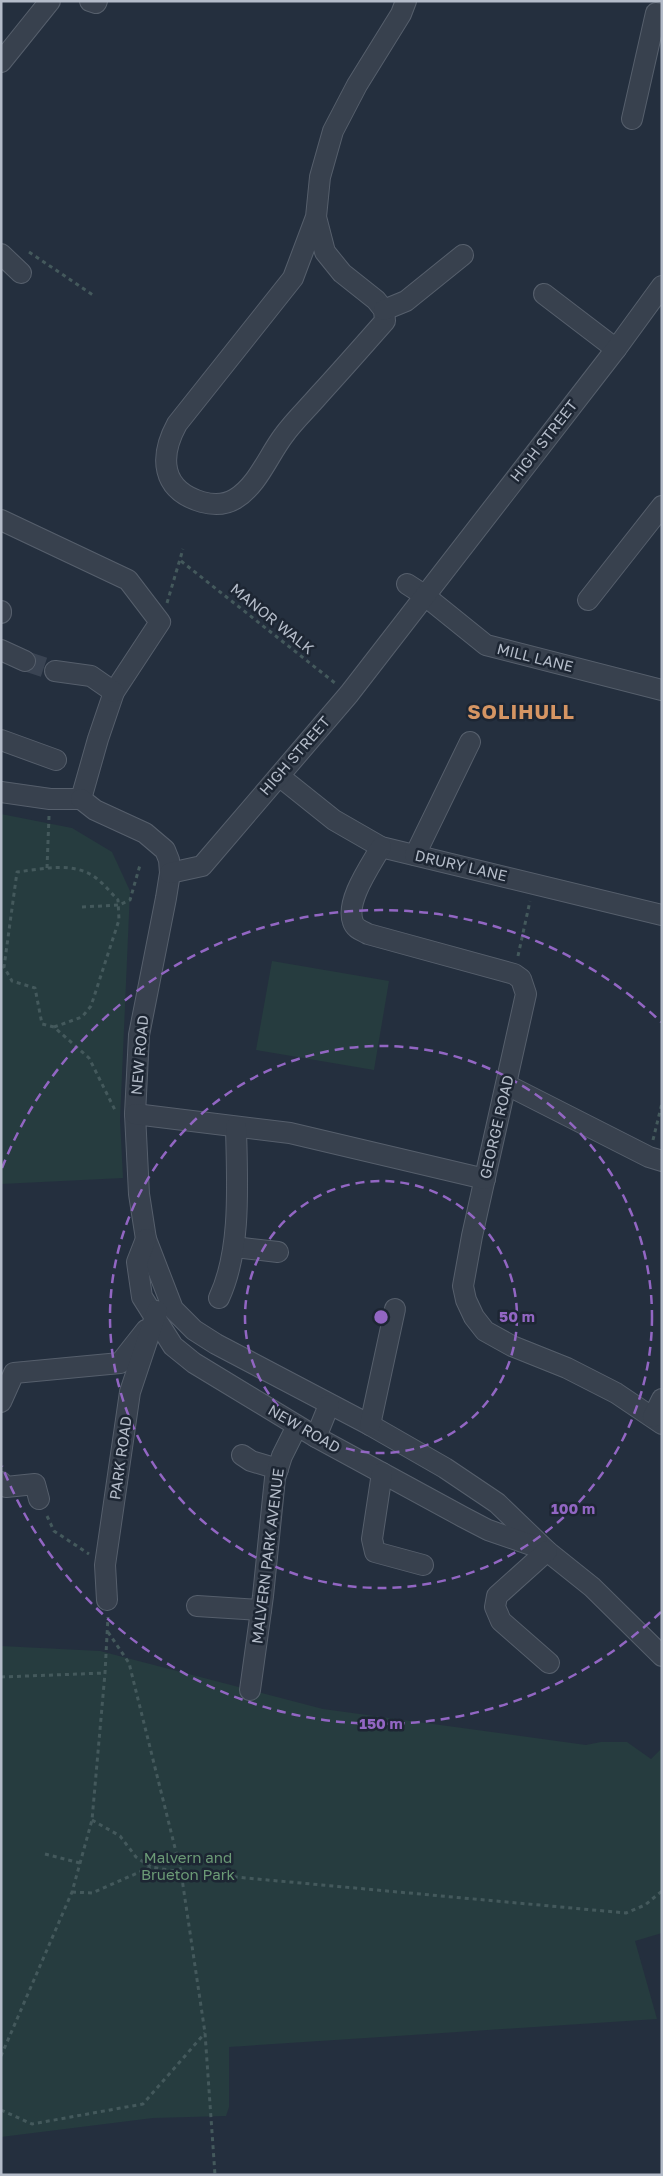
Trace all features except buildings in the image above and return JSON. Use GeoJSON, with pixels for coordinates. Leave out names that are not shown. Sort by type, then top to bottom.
{"type":"FeatureCollection","features":[{"type":"Feature","properties":{"kind":"street"},"geometry":{"type":"LineString","coordinates":[[2,60],[50,1]]}},
{"type":"Feature","properties":{"kind":"street"},"geometry":{"type":"LineString","coordinates":[[90,1],[96,3],[97,1]]}},
{"type":"Feature","properties":{"kind":"street"},"geometry":{"type":"LineString","coordinates":[[316,217],[325,252],[342,273],[376,300],[384,310],[384,321],[284,435],[250,487],[234,500],[213,505],[187,497],[173,485],[168,473],[166,447],[169,439],[177,424],[293,278],[316,217],[320,177],[333,131],[357,85],[401,14],[406,1]]}},
{"type":"Feature","properties":{"kind":"street"},"geometry":{"type":"LineString","coordinates":[[632,119],[656,13],[662,14]]}},
{"type":"Feature","properties":{"kind":"street"},"geometry":{"type":"LineString","coordinates":[[1,254],[21,274]]}},
{"type":"Feature","properties":{"kind":"street"},"geometry":{"type":"LineString","coordinates":[[384,310],[406,301],[463,255]]}},
{"type":"Feature","properties":{"kind":"street","name":"HIGH STREET"},"geometry":{"type":"LineString","coordinates":[[170,873],[202,866],[349,694],[616,349],[662,286]]}},
{"type":"Feature","properties":{"kind":"street"},"geometry":{"type":"LineString","coordinates":[[544,294],[616,349]]}},
{"type":"Feature","properties":{"kind":"street"},"geometry":{"type":"LineString","coordinates":[[588,600],[662,506]]}},
{"type":"Feature","properties":{"kind":"street"},"geometry":{"type":"LineString","coordinates":[[1,520],[128,580],[160,622],[114,692],[81,799]]}},
{"type":"Feature","properties":{"kind":"street"},"geometry":{"type":"LineString","coordinates":[[407,584],[424,595]]}},
{"type":"Feature","properties":{"kind":"street","name":"MILL LANE"},"geometry":{"type":"LineString","coordinates":[[424,595],[486,645],[662,690]]}},
{"type":"Feature","properties":{"kind":"street"},"geometry":{"type":"LineString","coordinates":[[1,650],[25,661]]}},
{"type":"Feature","properties":{"kind":"street"},"geometry":{"type":"LineString","coordinates":[[55,671],[90,676],[114,692]]}},
{"type":"Feature","properties":{"kind":"street"},"geometry":{"type":"LineString","coordinates":[[1,740],[56,760]]}},
{"type":"Feature","properties":{"kind":"street"},"geometry":{"type":"LineString","coordinates":[[415,855],[430,828],[470,742]]}},
{"type":"Feature","properties":{"kind":"street","name":"DRURY LANE"},"geometry":{"type":"LineString","coordinates":[[279,776],[334,820],[381,847],[662,915]]}},
{"type":"Feature","properties":{"kind":"street"},"geometry":{"type":"LineString","coordinates":[[1,792],[50,799],[81,799],[95,810],[145,833],[165,850],[169,860],[170,873]]}},
{"type":"Feature","properties":{"kind":"street"},"geometry":{"type":"LineString","coordinates":[[381,847],[359,887],[351,910],[356,928],[368,934],[514,974]]}},
{"type":"Feature","properties":{"kind":"street","name":"NEW ROAD"},"geometry":{"type":"LineString","coordinates":[[170,873],[138,1035],[126,1113],[146,1239],[173,1309],[194,1330],[216,1344],[370,1425],[445,1468],[497,1503],[547,1551],[592,1587],[662,1656]]}},
{"type":"Feature","properties":{"kind":"street","name":"GEORGE ROAD"},"geometry":{"type":"LineString","coordinates":[[514,974],[521,979],[526,994],[472,1236],[463,1286],[466,1300],[474,1316],[485,1331],[512,1346],[567,1368],[616,1393],[657,1420]]}},
{"type":"Feature","properties":{"kind":"street"},"geometry":{"type":"LineString","coordinates":[[507,1085],[655,1159]]}},
{"type":"Feature","properties":{"kind":"street"},"geometry":{"type":"LineString","coordinates":[[126,1113],[290,1133],[485,1180]]}},
{"type":"Feature","properties":{"kind":"street"},"geometry":{"type":"LineString","coordinates":[[219,1298],[228,1275],[234,1247],[237,1174],[236,1126]]}},
{"type":"Feature","properties":{"kind":"street","name":"NEW ROAD"},"geometry":{"type":"LineString","coordinates":[[146,1239],[137,1262],[142,1297],[174,1346],[194,1364],[316,1437],[463,1517],[488,1530],[547,1551]]}},
{"type":"Feature","properties":{"kind":"street"},"geometry":{"type":"LineString","coordinates":[[234,1247],[278,1252]]}},
{"type":"Feature","properties":{"kind":"street","name":"PARK ROAD"},"geometry":{"type":"LineString","coordinates":[[107,1600],[105,1565],[130,1392],[155,1319],[163,1282]]}},
{"type":"Feature","properties":{"kind":"street"},"geometry":{"type":"LineString","coordinates":[[370,1425],[395,1310]]}},
{"type":"Feature","properties":{"kind":"street"},"geometry":{"type":"LineString","coordinates":[[1,1402],[14,1373],[120,1363],[155,1319]]}},
{"type":"Feature","properties":{"kind":"street"},"geometry":{"type":"LineString","coordinates":[[657,1420],[662,1398]]}},
{"type":"Feature","properties":{"kind":"street"},"geometry":{"type":"LineString","coordinates":[[316,1437],[329,1405]]}},
{"type":"Feature","properties":{"kind":"street","name":"MALVERN PARK AVENUE"},"geometry":{"type":"LineString","coordinates":[[250,1690],[261,1610],[275,1478],[282,1456],[297,1426]]}},
{"type":"Feature","properties":{"kind":"street"},"geometry":{"type":"LineString","coordinates":[[242,1455],[251,1461],[278,1469]]}},
{"type":"Feature","properties":{"kind":"street"},"geometry":{"type":"LineString","coordinates":[[382,1473],[372,1540],[375,1552],[423,1565]]}},
{"type":"Feature","properties":{"kind":"street"},"geometry":{"type":"LineString","coordinates":[[1,1482],[6,1486],[35,1484],[39,1500]]}},
{"type":"Feature","properties":{"kind":"street"},"geometry":{"type":"LineString","coordinates":[[463,1517],[478,1490]]}},
{"type":"Feature","properties":{"kind":"street"},"geometry":{"type":"LineString","coordinates":[[547,1551],[497,1596],[495,1608],[501,1621],[549,1663]]}},
{"type":"Feature","properties":{"kind":"street"},"geometry":{"type":"LineString","coordinates":[[198,1606],[261,1610]]}},
{"type":"Feature","properties":{"kind":"path"},"geometry":{"type":"LineString","coordinates":[[27,251],[93,295]]}},
{"type":"Feature","properties":{"kind":"path"},"geometry":{"type":"LineString","coordinates":[[160,622],[183,549]]}},
{"type":"Feature","properties":{"kind":"path","name":"MANOR WALK"},"geometry":{"type":"LineString","coordinates":[[181,560],[349,694]]}},
{"type":"Feature","properties":{"kind":"path"},"geometry":{"type":"LineString","coordinates":[[47,868],[50,799]]}},
{"type":"Feature","properties":{"kind":"path"},"geometry":{"type":"LineString","coordinates":[[82,908],[119,905],[130,900],[140,865]]}},
{"type":"Feature","properties":{"kind":"path"},"geometry":{"type":"LineString","coordinates":[[54,1027],[82,1017],[91,1006],[119,920],[118,900],[96,878],[78,868],[47,868],[17,872],[3,965],[12,981],[35,988],[42,1024],[54,1027],[89,1058],[126,1113]]}},
{"type":"Feature","properties":{"kind":"path"},"geometry":{"type":"LineString","coordinates":[[514,974],[534,883]]}},
{"type":"Feature","properties":{"kind":"path"},"geometry":{"type":"LineString","coordinates":[[655,1159],[662,1103]]}},
{"type":"Feature","properties":{"kind":"path"},"geometry":{"type":"LineString","coordinates":[[39,1500],[54,1531],[105,1565]]}},
{"type":"Feature","properties":{"kind":"path"},"geometry":{"type":"LineString","coordinates":[[1,2056],[72,1892],[92,1820],[108,1632],[129,1663],[181,1872],[205,2033],[215,2175]]}},
{"type":"Feature","properties":{"kind":"path"},"geometry":{"type":"LineString","coordinates":[[1,1677],[105,1674]]}},
{"type":"Feature","properties":{"kind":"path"},"geometry":{"type":"LineString","coordinates":[[92,1820],[120,1836],[136,1857],[151,1867],[181,1872],[626,1913],[645,1905],[662,1891]]}},
{"type":"Feature","properties":{"kind":"path"},"geometry":{"type":"LineString","coordinates":[[45,1854],[80,1863]]}},
{"type":"Feature","properties":{"kind":"path"},"geometry":{"type":"LineString","coordinates":[[72,1892],[92,1893],[151,1867]]}},
{"type":"Feature","properties":{"kind":"path"},"geometry":{"type":"LineString","coordinates":[[1,2110],[32,2124],[143,2104],[205,2033]]}},
{"type":"Feature","properties":{"kind":"green space"},"geometry":{"type":"Polygon","coordinates":[[[1,814],[72,828],[112,852],[130,891],[120,1120],[123,1178],[1,1184],[1,814]]]}},
{"type":"Feature","properties":{"kind":"green space"},"geometry":{"type":"Polygon","coordinates":[[[272,961],[389,981],[374,1070],[256,1050],[272,961]]]}},
{"type":"Feature","properties":{"kind":"green space","name":"Malvern and Brueton Park"},"geometry":{"type":"Polygon","coordinates":[[[1,1646],[100,1651],[323,1709],[586,1745],[601,1742],[627,1742],[651,1759],[662,1748],[662,1933],[635,1941],[657,2019],[229,2047],[229,2107],[226,2116],[153,2118],[1,2137],[1,1646]]]}},
{"type":"Feature","properties":{"kind":"tunnel"},"geometry":{"type":"LineString","coordinates":[[25,661],[55,671]]}},
{"type":"Feature","properties":{"kind":"district","name":"SOLIHULL"},"geometry":{"type":"Point","coordinates":[521,712]}}]}
